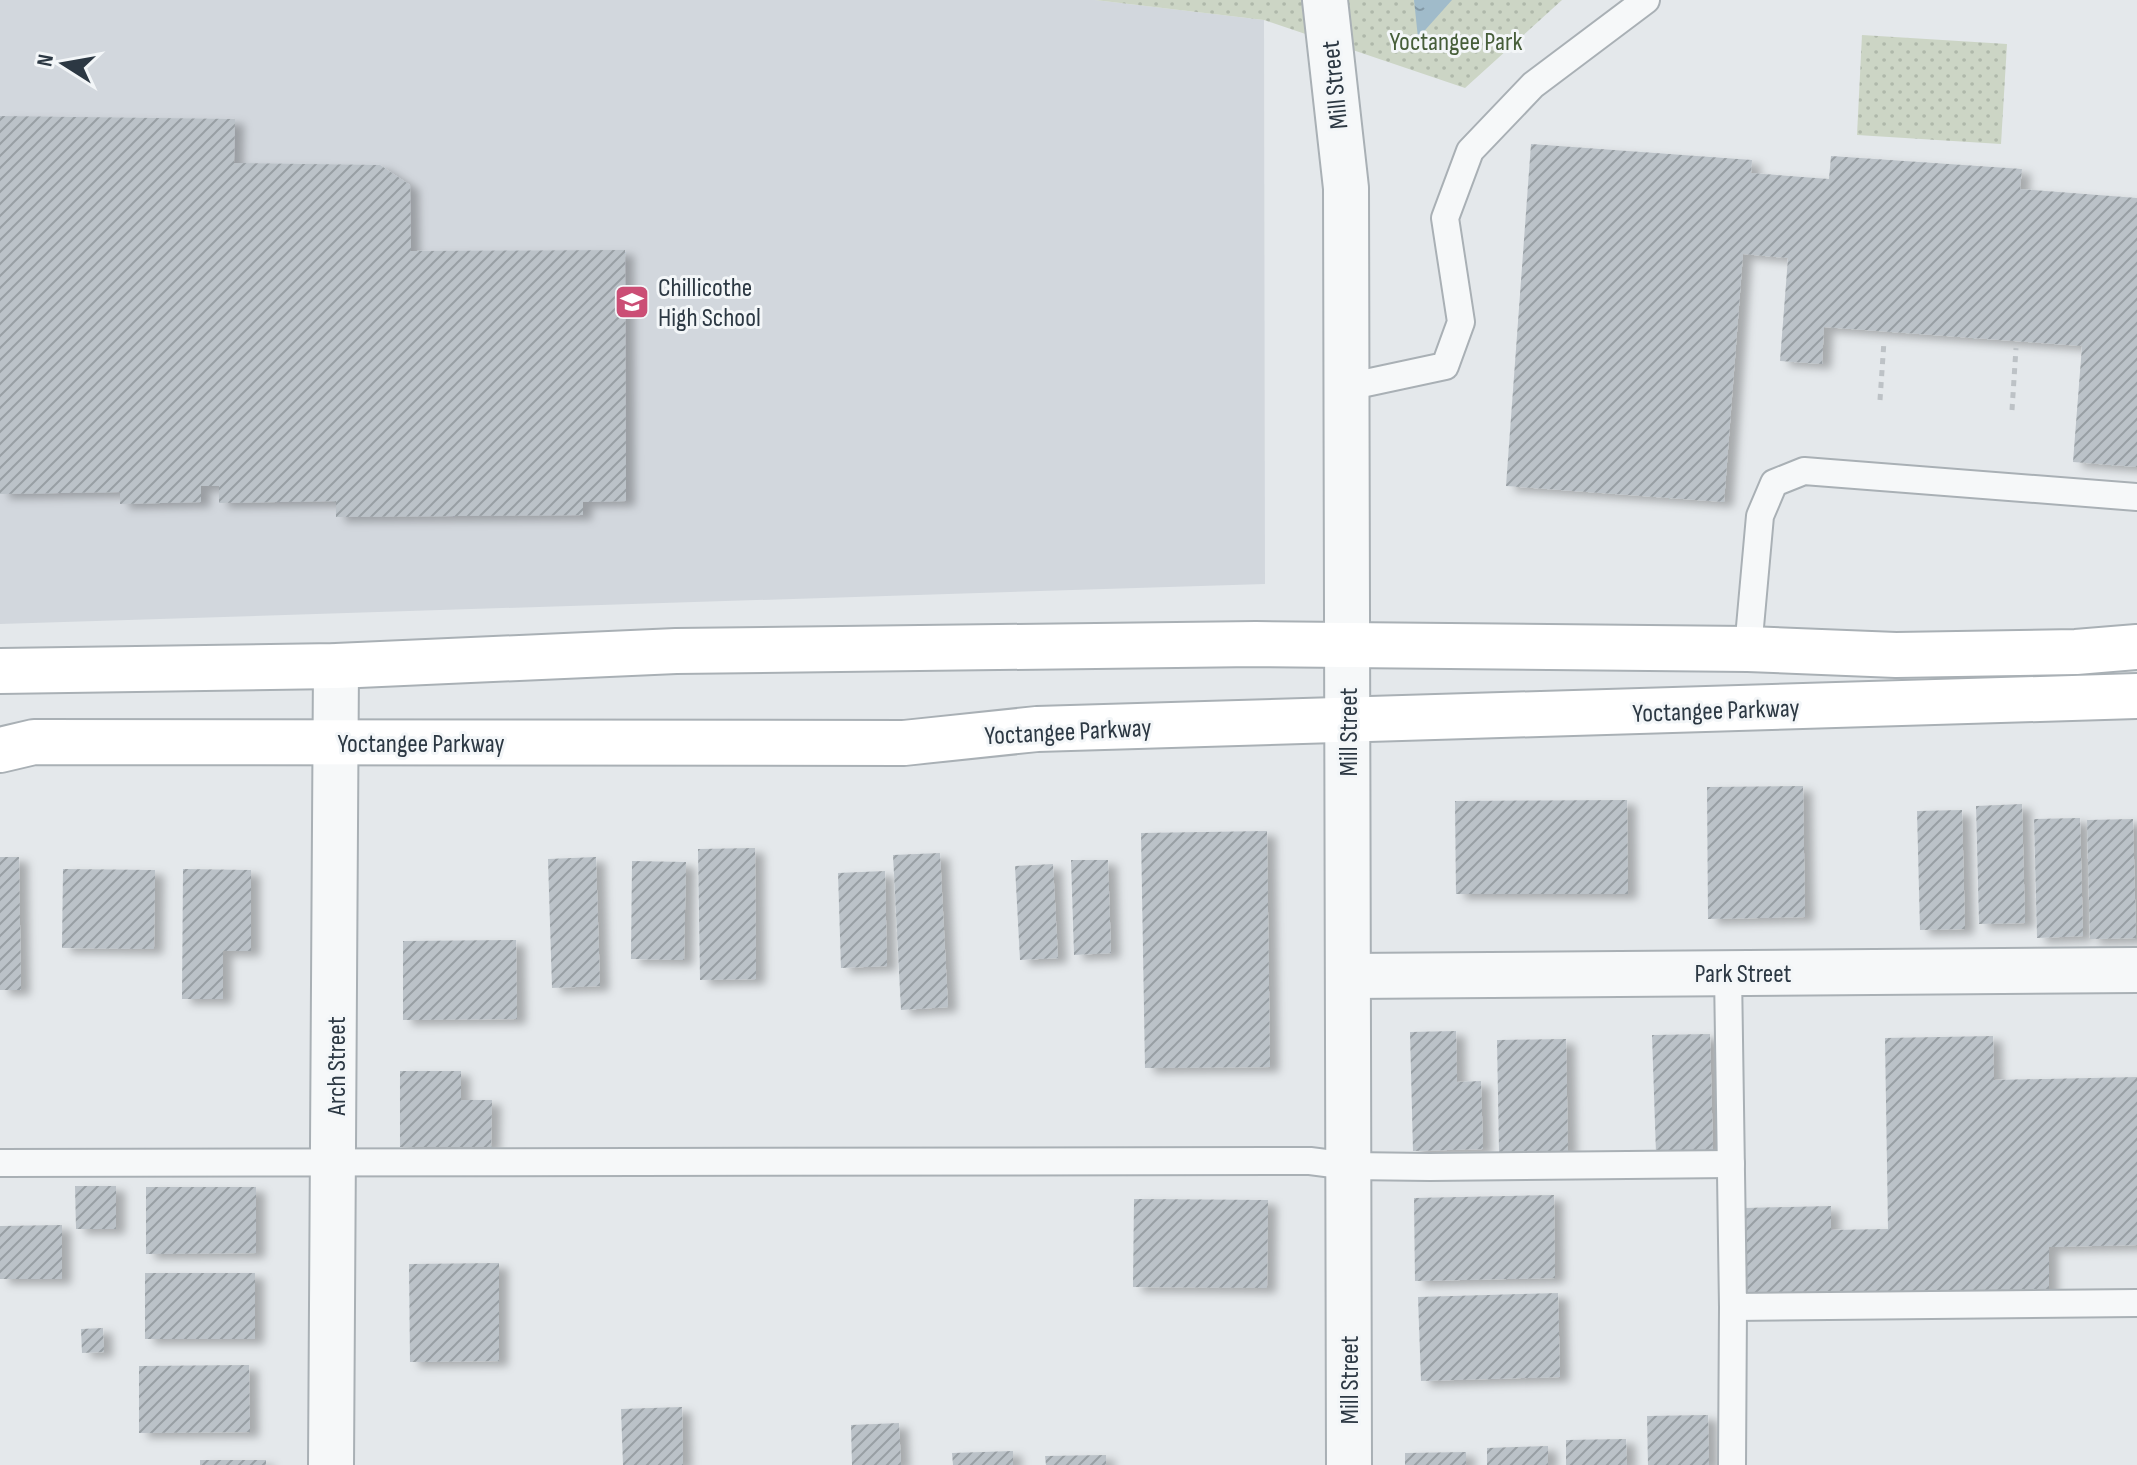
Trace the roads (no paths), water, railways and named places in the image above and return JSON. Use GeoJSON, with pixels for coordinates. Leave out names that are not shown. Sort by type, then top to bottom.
{"type":"FeatureCollection","features":[{"type":"Feature","properties":{"kind":"street","name":"Mill Street"},"geometry":{"type":"LineString","coordinates":[[1325,0],[1346,188],[1349,1465]]}},
{"type":"Feature","properties":{"kind":"street"},"geometry":{"type":"LineString","coordinates":[[0,671],[336,666],[676,651],[1348,645],[1748,649],[1896,655],[2076,652],[2137,647]]}},
{"type":"Feature","properties":{"kind":"street","name":"Arch Street"},"geometry":{"type":"LineString","coordinates":[[331,1465],[338,744],[336,666]]}},
{"type":"Feature","properties":{"kind":"street","name":"Yoctangee Parkway"},"geometry":{"type":"LineString","coordinates":[[0,750],[34,742],[904,743],[1037,729],[2137,696]]}},
{"type":"Feature","properties":{"kind":"street","name":"Park Street"},"geometry":{"type":"LineString","coordinates":[[1349,976],[2137,970]]}},
{"type":"Feature","properties":{"kind":"lane"},"geometry":{"type":"LineString","coordinates":[[1347,387],[1445,366],[1461,322],[1445,218],[1470,151],[1533,85],[1646,0]]}},
{"type":"Feature","properties":{"kind":"lane"},"geometry":{"type":"LineString","coordinates":[[1748,649],[1760,516],[1774,483],[1804,471],[2137,497]]}},
{"type":"Feature","properties":{"kind":"lane"},"geometry":{"type":"LineString","coordinates":[[1728,973],[1732,1465]]}},
{"type":"Feature","properties":{"kind":"lane"},"geometry":{"type":"LineString","coordinates":[[0,1163],[1310,1161],[1349,1166],[1731,1164]]}},
{"type":"Feature","properties":{"kind":"lane"},"geometry":{"type":"LineString","coordinates":[[1733,1307],[2137,1303]]}},
{"type":"Feature","properties":{"kind":"water"},"geometry":{"type":"Polygon","coordinates":[[[1414,0],[1452,0],[1418,38],[1414,0]]]}},
{"type":"Feature","properties":{"kind":"place","name":"Chillicothe High School"},"geometry":{"type":"Point","coordinates":[632,302]}},
{"type":"Feature","properties":{"kind":"park label","name":"Yoctangee Park"},"geometry":{"type":"Point","coordinates":[1456,41]}}]}
